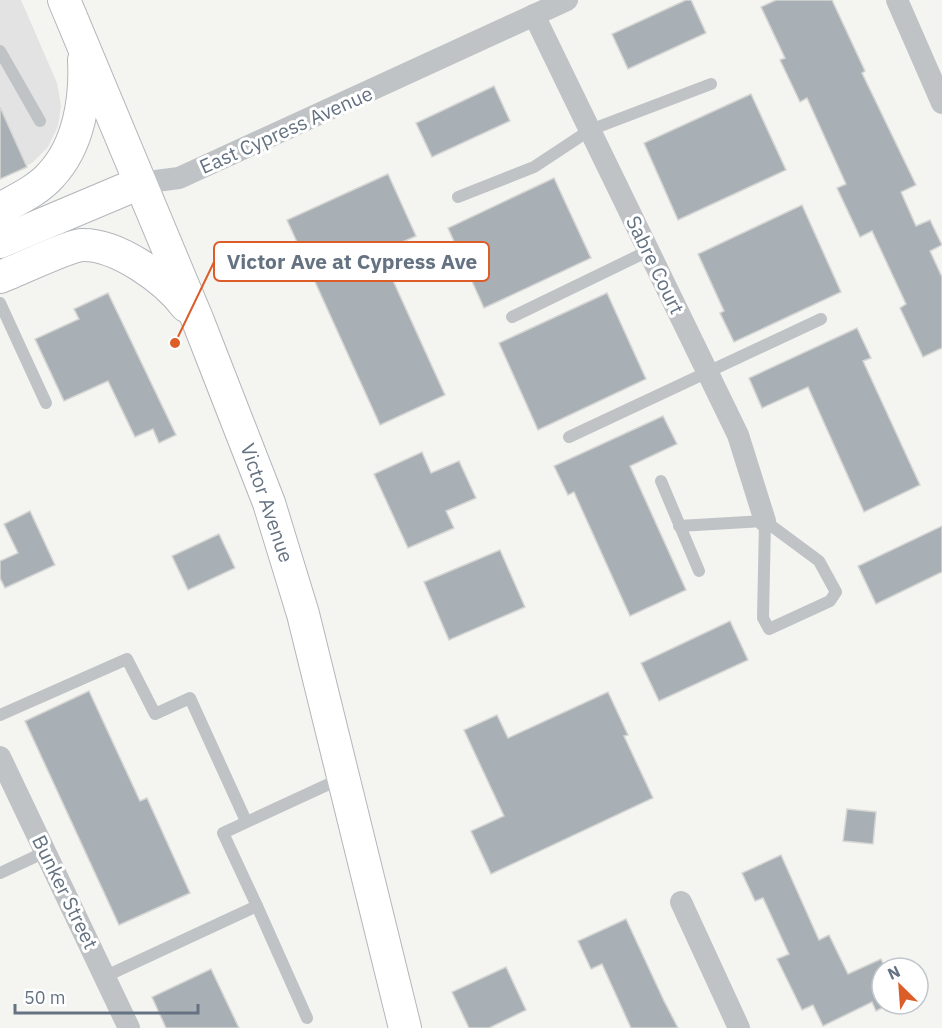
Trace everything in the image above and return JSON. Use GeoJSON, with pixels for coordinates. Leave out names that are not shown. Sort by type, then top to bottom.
{"type":"FeatureCollection","features":[{"type":"Feature","properties":{"kind":"main road","name":"Victor Avenue"},"geometry":{"type":"LineString","coordinates":[[64,0],[198,321],[269,502],[303,614],[405,1028]]}},
{"type":"Feature","properties":{"kind":"main road"},"geometry":{"type":"LineString","coordinates":[[0,209],[27,194],[51,176],[64,157],[77,130],[86,84],[84,47]]}},
{"type":"Feature","properties":{"kind":"main road","name":"East Cypress Avenue"},"geometry":{"type":"LineString","coordinates":[[0,242],[140,183]]}},
{"type":"Feature","properties":{"kind":"main road"},"geometry":{"type":"LineString","coordinates":[[0,277],[81,245],[117,254],[142,265],[177,293],[198,321]]}},
{"type":"Feature","properties":{"kind":"street","name":"East Cypress Avenue"},"geometry":{"type":"LineString","coordinates":[[140,183],[179,178],[326,113],[567,0]]}},
{"type":"Feature","properties":{"kind":"street"},"geometry":{"type":"LineString","coordinates":[[897,0],[942,103]]}},
{"type":"Feature","properties":{"kind":"street","name":"Sabre Court"},"geometry":{"type":"LineString","coordinates":[[534,15],[738,435],[765,521]]}},
{"type":"Feature","properties":{"kind":"street","name":"Bunker Street"},"geometry":{"type":"LineString","coordinates":[[0,757],[129,1028]]}},
{"type":"Feature","properties":{"kind":"street"},"geometry":{"type":"LineString","coordinates":[[681,902],[739,1028]]}},
{"type":"Feature","properties":{"kind":"lane"},"geometry":{"type":"LineString","coordinates":[[2,59],[40,121]]}},
{"type":"Feature","properties":{"kind":"lane"},"geometry":{"type":"LineString","coordinates":[[458,197],[534,167],[590,130],[711,84]]}},
{"type":"Feature","properties":{"kind":"lane"},"geometry":{"type":"LineString","coordinates":[[512,317],[648,251]]}},
{"type":"Feature","properties":{"kind":"lane"},"geometry":{"type":"LineString","coordinates":[[0,303],[46,403]]}},
{"type":"Feature","properties":{"kind":"lane"},"geometry":{"type":"LineString","coordinates":[[569,437],[821,319]]}},
{"type":"Feature","properties":{"kind":"lane"},"geometry":{"type":"LineString","coordinates":[[661,481],[699,572]]}},
{"type":"Feature","properties":{"kind":"lane"},"geometry":{"type":"LineString","coordinates":[[679,526],[765,521],[819,561],[836,592],[830,601],[769,629],[763,618],[765,521]]}},
{"type":"Feature","properties":{"kind":"lane"},"geometry":{"type":"LineString","coordinates":[[0,716],[127,659],[154,714],[190,698],[246,821]]}},
{"type":"Feature","properties":{"kind":"lane"},"geometry":{"type":"LineString","coordinates":[[307,1018],[223,833],[343,778]]}},
{"type":"Feature","properties":{"kind":"lane"},"geometry":{"type":"LineString","coordinates":[[0,873],[45,852]]}},
{"type":"Feature","properties":{"kind":"lane"},"geometry":{"type":"LineString","coordinates":[[106,976],[257,906]]}},
{"type":"Feature","properties":{"kind":"shaded area"},"geometry":{"type":"Polygon","coordinates":[[[0,0],[21,0],[57,83],[61,106],[58,126],[48,147],[32,163],[0,179],[0,0]]]}},
{"type":"Feature","properties":{"kind":"building"},"geometry":{"type":"Polygon","coordinates":[[[686,0],[691,0],[706,33],[628,69],[612,34],[686,0]]]}},
{"type":"Feature","properties":{"kind":"building"},"geometry":{"type":"Polygon","coordinates":[[[776,0],[832,0],[865,71],[862,73],[916,185],[901,192],[916,226],[930,220],[942,245],[930,251],[942,277],[942,348],[923,357],[900,308],[906,304],[872,231],[860,237],[837,188],[846,184],[807,98],[800,102],[780,60],[785,58],[761,7],[776,0]]]}},
{"type":"Feature","properties":{"kind":"building"},"geometry":{"type":"Polygon","coordinates":[[[494,86],[510,121],[432,157],[416,123],[494,86]]]}},
{"type":"Feature","properties":{"kind":"building"},"geometry":{"type":"Polygon","coordinates":[[[751,94],[786,170],[678,220],[644,143],[751,94]]]}},
{"type":"Feature","properties":{"kind":"building"},"geometry":{"type":"Polygon","coordinates":[[[0,107],[27,167],[0,179],[0,107]]]}},
{"type":"Feature","properties":{"kind":"building"},"geometry":{"type":"Polygon","coordinates":[[[388,174],[416,236],[380,252],[445,395],[380,425],[287,220],[388,174]]]}},
{"type":"Feature","properties":{"kind":"building"},"geometry":{"type":"Polygon","coordinates":[[[554,178],[591,258],[484,308],[448,228],[554,178]]]}},
{"type":"Feature","properties":{"kind":"building"},"geometry":{"type":"Polygon","coordinates":[[[802,205],[841,292],[734,342],[720,313],[724,311],[698,254],[802,205]]]}},
{"type":"Feature","properties":{"kind":"building"},"geometry":{"type":"Polygon","coordinates":[[[108,293],[176,435],[159,443],[153,429],[135,437],[108,381],[64,401],[35,339],[79,319],[74,309],[108,293]]]}},
{"type":"Feature","properties":{"kind":"building"},"geometry":{"type":"Polygon","coordinates":[[[607,293],[646,379],[538,430],[499,343],[607,293]]]}},
{"type":"Feature","properties":{"kind":"building"},"geometry":{"type":"Polygon","coordinates":[[[857,328],[871,358],[863,361],[920,485],[864,512],[808,387],[762,408],[749,378],[857,328]]]}},
{"type":"Feature","properties":{"kind":"building"},"geometry":{"type":"Polygon","coordinates":[[[663,416],[677,444],[630,466],[686,590],[630,616],[574,492],[568,495],[554,466],[663,416]]]}},
{"type":"Feature","properties":{"kind":"building"},"geometry":{"type":"Polygon","coordinates":[[[422,452],[431,473],[459,461],[476,498],[446,511],[454,528],[408,548],[374,474],[422,452]]]}},
{"type":"Feature","properties":{"kind":"building"},"geometry":{"type":"Polygon","coordinates":[[[30,511],[55,565],[5,588],[0,578],[0,561],[18,553],[4,524],[30,511]]]}},
{"type":"Feature","properties":{"kind":"building"},"geometry":{"type":"Polygon","coordinates":[[[942,526],[942,572],[876,604],[858,566],[942,526]]]}},
{"type":"Feature","properties":{"kind":"building"},"geometry":{"type":"Polygon","coordinates":[[[219,534],[235,568],[188,590],[172,556],[219,534]]]}},
{"type":"Feature","properties":{"kind":"building"},"geometry":{"type":"Polygon","coordinates":[[[500,550],[525,607],[449,640],[424,582],[500,550]]]}},
{"type":"Feature","properties":{"kind":"building"},"geometry":{"type":"Polygon","coordinates":[[[730,621],[748,660],[659,701],[641,663],[730,621]]]}},
{"type":"Feature","properties":{"kind":"building"},"geometry":{"type":"Polygon","coordinates":[[[89,691],[140,801],[147,798],[190,893],[119,925],[25,721],[89,691]]]}},
{"type":"Feature","properties":{"kind":"building"},"geometry":{"type":"Polygon","coordinates":[[[608,692],[628,735],[624,736],[653,798],[491,874],[471,831],[504,816],[464,730],[497,715],[508,738],[608,692]]]}},
{"type":"Feature","properties":{"kind":"building"},"geometry":{"type":"Polygon","coordinates":[[[847,809],[876,812],[873,844],[843,841],[847,809]]]}},
{"type":"Feature","properties":{"kind":"building"},"geometry":{"type":"Polygon","coordinates":[[[781,855],[819,940],[829,935],[848,974],[870,964],[870,1003],[823,1026],[813,1005],[802,1010],[777,959],[789,954],[763,898],[755,901],[742,873],[781,855]]]}},
{"type":"Feature","properties":{"kind":"building"},"geometry":{"type":"Polygon","coordinates":[[[626,919],[678,1028],[631,1028],[602,964],[591,969],[578,941],[626,919]]]}},
{"type":"Feature","properties":{"kind":"building"},"geometry":{"type":"Polygon","coordinates":[[[506,967],[526,1010],[489,1028],[469,1028],[452,992],[506,967]]]}},
{"type":"Feature","properties":{"kind":"building"},"geometry":{"type":"Polygon","coordinates":[[[211,969],[239,1028],[166,1028],[152,997],[211,969]]]}},
{"type":"Feature","properties":{"kind":"place","name":"Victor Ave at Cypress Ave"},"geometry":{"type":"Point","coordinates":[175,343]}}]}
